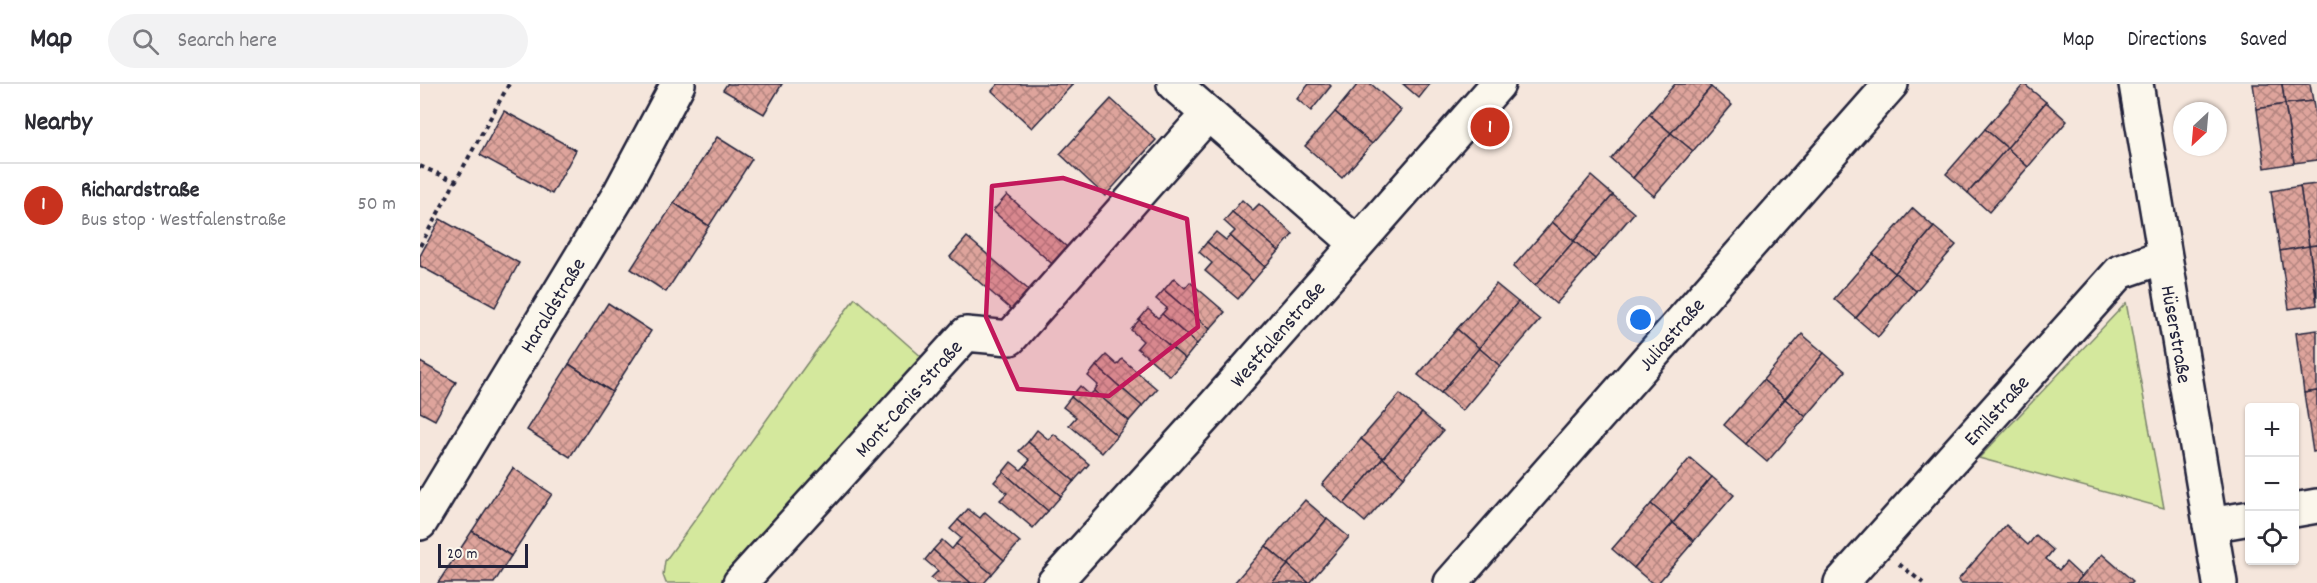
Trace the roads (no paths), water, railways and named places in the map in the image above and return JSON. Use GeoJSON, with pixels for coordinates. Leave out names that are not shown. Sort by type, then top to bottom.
{"type":"FeatureCollection","features":[{"type":"Feature","properties":{"kind":"street","name":"Haraldstraße"},"geometry":{"type":"LineString","coordinates":[[420,523],[620,193],[678,84]]}},
{"type":"Feature","properties":{"kind":"street"},"geometry":{"type":"LineString","coordinates":[[1174,84],[1356,243]]}},
{"type":"Feature","properties":{"kind":"street","name":"Westfalenstraße"},"geometry":{"type":"LineString","coordinates":[[1054,583],[1215,405],[1498,84]]}},
{"type":"Feature","properties":{"kind":"street","name":"Juliastraße"},"geometry":{"type":"LineString","coordinates":[[1451,583],[1891,84]]}},
{"type":"Feature","properties":{"kind":"street","name":"Hüserstraße"},"geometry":{"type":"LineString","coordinates":[[2136,84],[2163,257],[2220,583]]}},
{"type":"Feature","properties":{"kind":"street","name":"Mont-Cenis-Straße"},"geometry":{"type":"LineString","coordinates":[[740,583],[966,334],[1010,338],[1208,114]]}},
{"type":"Feature","properties":{"kind":"street","name":"Emilstraße"},"geometry":{"type":"LineString","coordinates":[[1841,583],[2120,272],[2163,257]]}},
{"type":"Feature","properties":{"kind":"street"},"geometry":{"type":"LineString","coordinates":[[2299,509],[2317,506]]}},
{"type":"Feature","properties":{"kind":"street"},"geometry":{"type":"LineString","coordinates":[[2210,525],[2245,519]]}},
{"type":"Feature","properties":{"kind":"place","name":"Richardstraße"},"geometry":{"type":"Point","coordinates":[1490,127]}}]}
